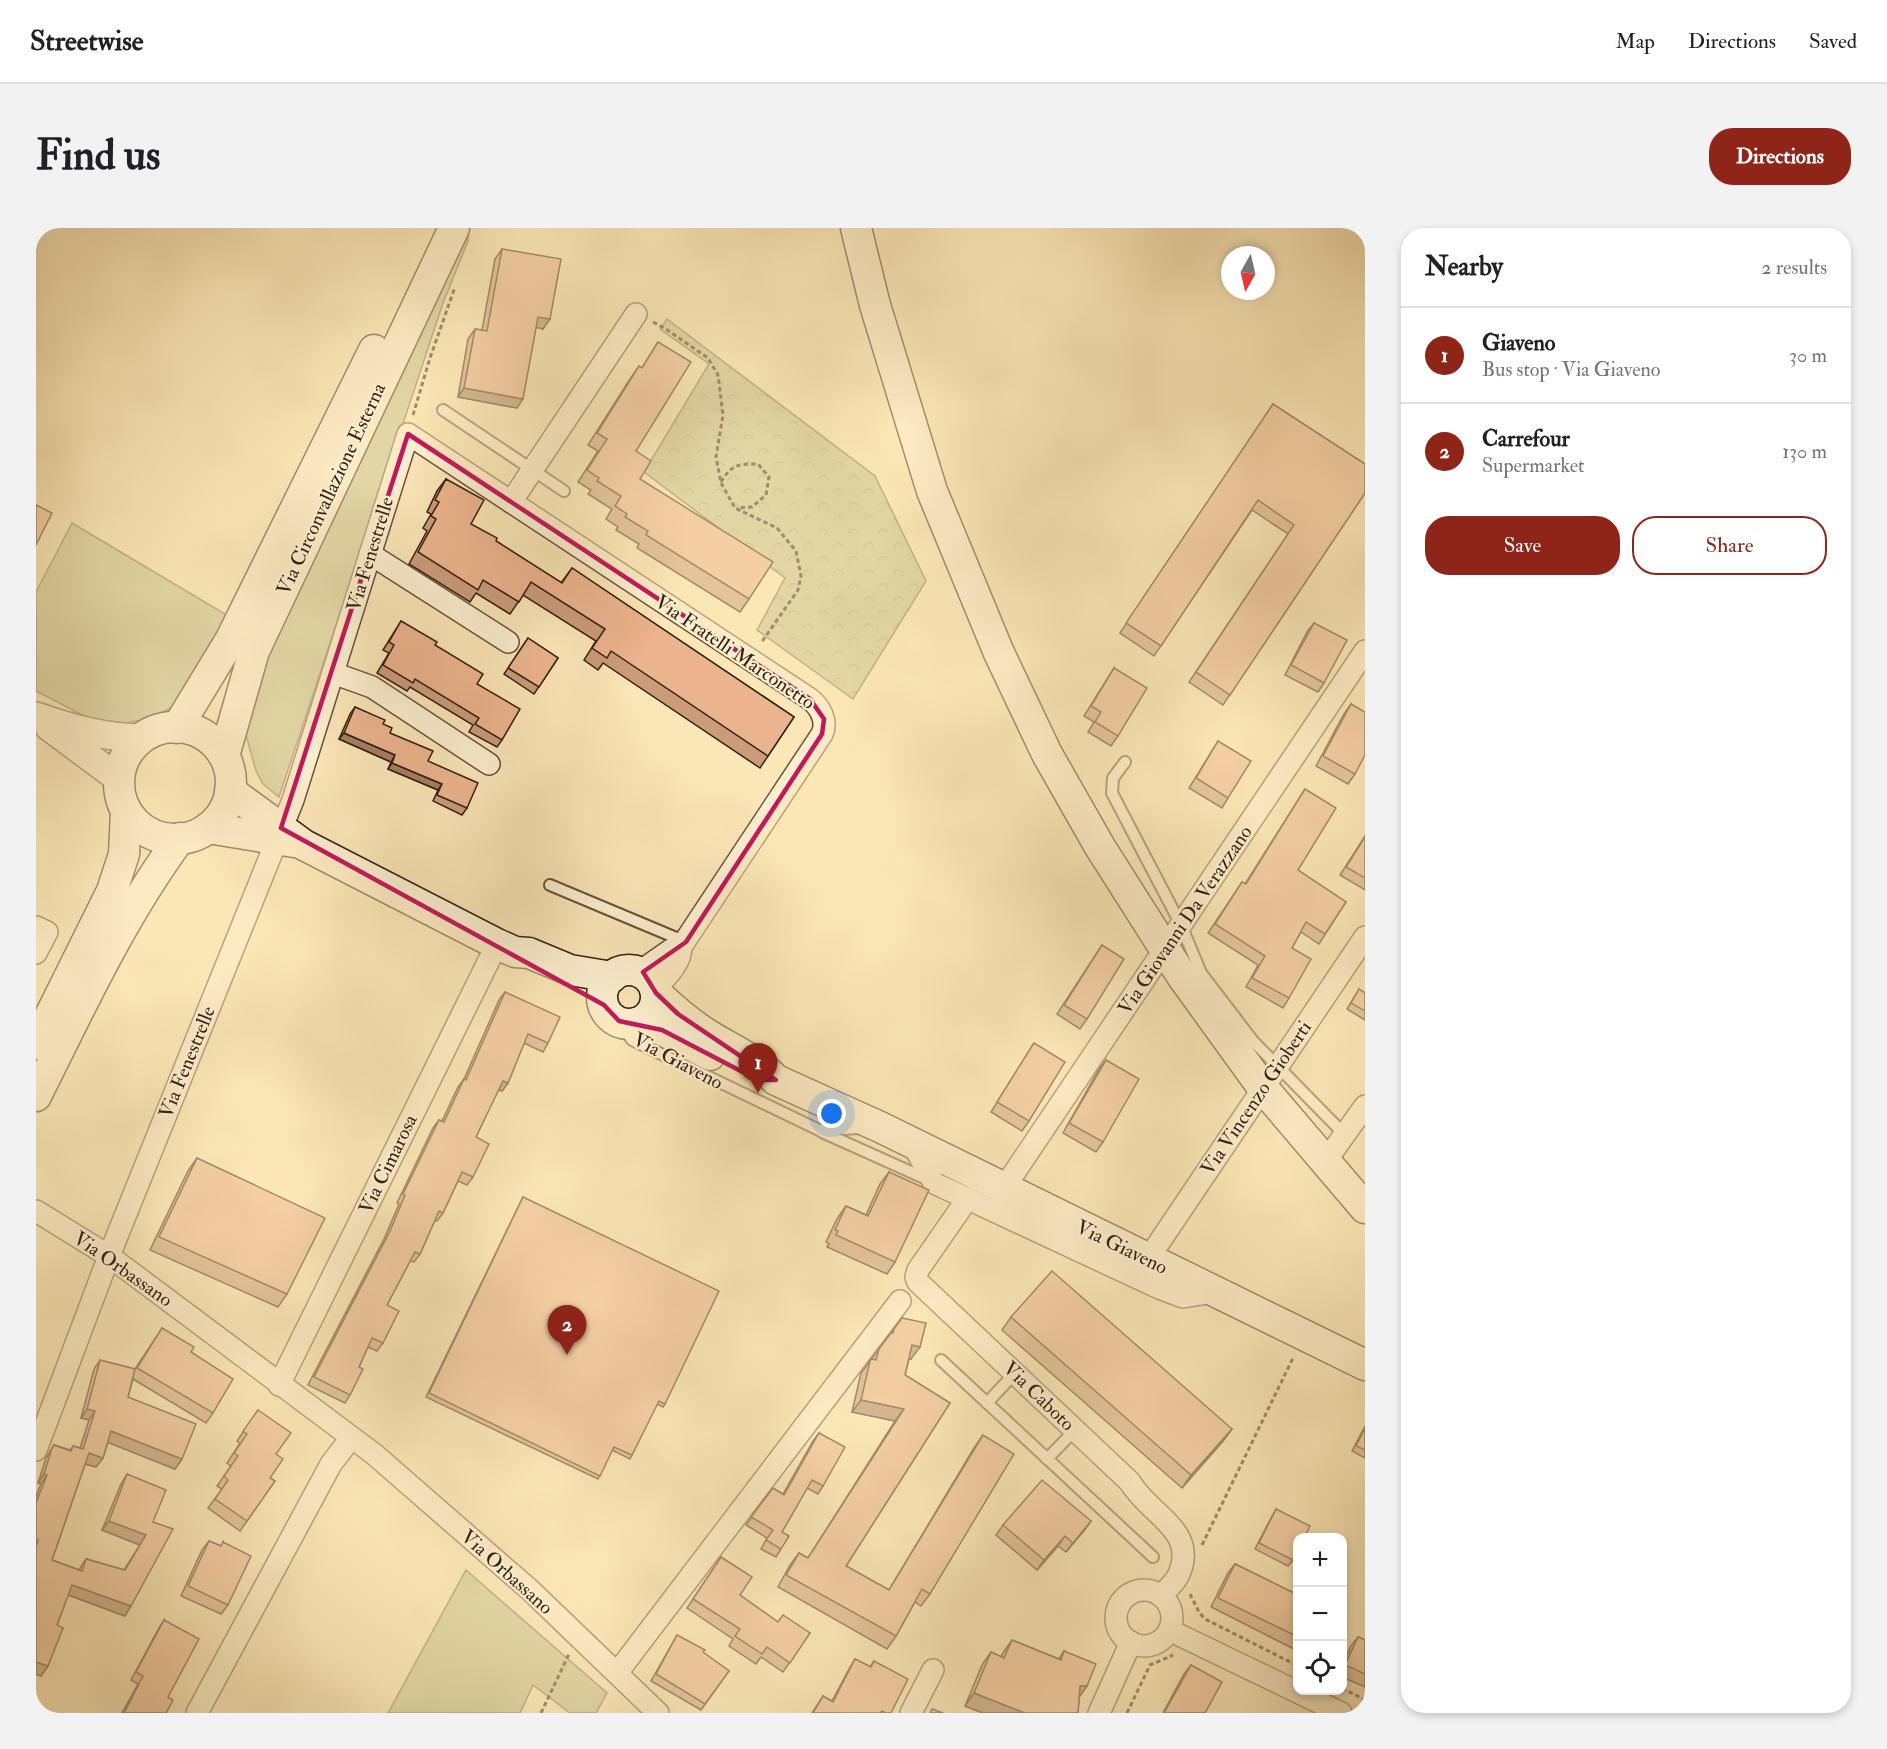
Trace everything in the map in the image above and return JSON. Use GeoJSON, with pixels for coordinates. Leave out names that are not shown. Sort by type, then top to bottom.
{"type":"FeatureCollection","features":[{"type":"Feature","properties":{"kind":"main road","name":"Via Circonvallazione Esterna"},"geometry":{"type":"LineString","coordinates":[[177,728],[231,639],[432,228]]}},
{"type":"Feature","properties":{"kind":"main road","name":"Via Circonvallazione Esterna"},"geometry":{"type":"LineString","coordinates":[[230,791],[229,770],[224,756],[254,651],[454,228]]}},
{"type":"Feature","properties":{"kind":"main road"},"geometry":{"type":"LineString","coordinates":[[856,228],[875,305],[929,480],[999,653],[1047,754],[1100,847],[1173,937],[1271,1077],[1325,1162],[1365,1208]]}},
{"type":"Feature","properties":{"kind":"main road"},"geometry":{"type":"LineString","coordinates":[[36,1044],[112,891],[124,854],[126,811],[119,779],[125,757],[142,738],[153,732],[177,728],[193,730],[209,739],[224,756]]}},
{"type":"Feature","properties":{"kind":"main road"},"geometry":{"type":"LineString","coordinates":[[126,811],[141,828],[160,837],[192,836],[208,828],[224,809],[230,791],[287,837],[506,948],[528,953],[631,997]]}},
{"type":"Feature","properties":{"kind":"main road"},"geometry":{"type":"LineString","coordinates":[[208,828],[287,837]]}},
{"type":"Feature","properties":{"kind":"main road"},"geometry":{"type":"LineString","coordinates":[[36,1096],[126,920],[180,838]]}},
{"type":"Feature","properties":{"kind":"main road","name":"Via Giaveno"},"geometry":{"type":"LineString","coordinates":[[631,997],[678,1014],[708,1035],[765,1068],[776,1080],[880,1127],[1365,1365]]}},
{"type":"Feature","properties":{"kind":"street"},"geometry":{"type":"LineString","coordinates":[[511,502],[636,314]]}},
{"type":"Feature","properties":{"kind":"street","name":"Via Fratelli Marconetto"},"geometry":{"type":"LineString","coordinates":[[408,434],[815,702],[824,719],[824,729],[683,945],[681,956],[668,976],[631,997]]}},
{"type":"Feature","properties":{"kind":"street","name":"Via Fenestrelle"},"geometry":{"type":"LineString","coordinates":[[36,1450],[109,1256],[287,837],[293,800],[408,434]]}},
{"type":"Feature","properties":{"kind":"street"},"geometry":{"type":"LineString","coordinates":[[370,554],[508,642]]}},
{"type":"Feature","properties":{"kind":"street","name":"Via Giovanni Da Verazzano"},"geometry":{"type":"LineString","coordinates":[[1004,1188],[1365,651]]}},
{"type":"Feature","properties":{"kind":"street"},"geometry":{"type":"LineString","coordinates":[[333,673],[372,687],[489,764]]}},
{"type":"Feature","properties":{"kind":"street"},"geometry":{"type":"LineString","coordinates":[[36,717],[110,736],[142,738]]}},
{"type":"Feature","properties":{"kind":"street"},"geometry":{"type":"LineString","coordinates":[[36,717],[119,779]]}},
{"type":"Feature","properties":{"kind":"street"},"geometry":{"type":"LineString","coordinates":[[36,927],[47,932],[36,953]]}},
{"type":"Feature","properties":{"kind":"street","name":"Via Vincenzo Gioberti"},"geometry":{"type":"LineString","coordinates":[[1148,1259],[1365,937]]}},
{"type":"Feature","properties":{"kind":"street","name":"Via Cimarosa"},"geometry":{"type":"LineString","coordinates":[[279,1385],[506,948]]}},
{"type":"Feature","properties":{"kind":"street"},"geometry":{"type":"LineString","coordinates":[[1325,1162],[1365,1106]]}},
{"type":"Feature","properties":{"kind":"street"},"geometry":{"type":"LineString","coordinates":[[912,1143],[934,1182],[1159,1288],[1183,1297],[1214,1292]]}},
{"type":"Feature","properties":{"kind":"street","name":"Via Caboto"},"geometry":{"type":"LineString","coordinates":[[968,1198],[918,1269],[916,1277],[923,1288],[1130,1482],[1137,1493],[1176,1531],[1185,1553],[1179,1576],[1168,1588]]}},
{"type":"Feature","properties":{"kind":"street","name":"Via Orbassano"},"geometry":{"type":"LineString","coordinates":[[36,1211],[109,1256],[374,1455],[495,1560],[658,1713]]}},
{"type":"Feature","properties":{"kind":"street"},"geometry":{"type":"LineString","coordinates":[[617,1673],[900,1301]]}},
{"type":"Feature","properties":{"kind":"street"},"geometry":{"type":"LineString","coordinates":[[196,1713],[331,1464],[351,1438]]}},
{"type":"Feature","properties":{"kind":"street"},"geometry":{"type":"LineString","coordinates":[[1168,1588],[1172,1611],[1169,1630],[1161,1640],[1150,1645],[1131,1642],[1122,1634],[1117,1623],[1118,1611],[1123,1600],[1132,1593],[1168,1588]]}},
{"type":"Feature","properties":{"kind":"street"},"geometry":{"type":"LineString","coordinates":[[1169,1630],[1341,1713]]}},
{"type":"Feature","properties":{"kind":"street"},"geometry":{"type":"LineString","coordinates":[[1099,1713],[1131,1642]]}},
{"type":"Feature","properties":{"kind":"street"},"geometry":{"type":"LineString","coordinates":[[911,1713],[933,1670]]}},
{"type":"Feature","properties":{"kind":"lane"},"geometry":{"type":"LineString","coordinates":[[443,410],[564,492]]}},
{"type":"Feature","properties":{"kind":"lane"},"geometry":{"type":"LineString","coordinates":[[1125,762],[1113,778],[1112,793],[1173,937]]}},
{"type":"Feature","properties":{"kind":"lane"},"geometry":{"type":"LineString","coordinates":[[550,885],[683,945]]}},
{"type":"Feature","properties":{"kind":"lane","name":"Via Giaveno"},"geometry":{"type":"LineString","coordinates":[[631,997],[632,1040],[819,1130],[880,1127]]}},
{"type":"Feature","properties":{"kind":"lane"},"geometry":{"type":"LineString","coordinates":[[1271,1077],[1345,1135]]}},
{"type":"Feature","properties":{"kind":"lane"},"geometry":{"type":"LineString","coordinates":[[819,1130],[934,1182]]}},
{"type":"Feature","properties":{"kind":"lane"},"geometry":{"type":"LineString","coordinates":[[941,1360],[1153,1557]]}},
{"type":"Feature","properties":{"kind":"lane"},"geometry":{"type":"LineString","coordinates":[[987,1403],[1015,1373]]}},
{"type":"Feature","properties":{"kind":"lane"},"geometry":{"type":"LineString","coordinates":[[1047,1459],[1074,1430]]}},
{"type":"Feature","properties":{"kind":"path"},"geometry":{"type":"LineString","coordinates":[[408,434],[430,358],[456,285]]}},
{"type":"Feature","properties":{"kind":"path"},"geometry":{"type":"LineString","coordinates":[[636,314],[666,329],[708,358],[718,375],[723,415],[716,457],[721,483],[735,508],[753,514],[777,528],[796,551],[801,576],[798,590],[749,659]]}},
{"type":"Feature","properties":{"kind":"path"},"geometry":{"type":"LineString","coordinates":[[721,483],[727,471],[738,464],[758,464],[769,477],[766,495],[752,507],[735,508]]}},
{"type":"Feature","properties":{"kind":"path"},"geometry":{"type":"LineString","coordinates":[[1202,1553],[1202,1546],[1304,1335]]}},
{"type":"Feature","properties":{"kind":"path"},"geometry":{"type":"LineString","coordinates":[[1168,1588],[1187,1589],[1198,1612],[1205,1619],[1293,1663]]}},
{"type":"Feature","properties":{"kind":"path"},"geometry":{"type":"LineString","coordinates":[[1208,1648],[1219,1626]]}},
{"type":"Feature","properties":{"kind":"path"},"geometry":{"type":"LineString","coordinates":[[541,1713],[578,1636]]}},
{"type":"Feature","properties":{"kind":"path"},"geometry":{"type":"LineString","coordinates":[[1127,1713],[1150,1665],[1178,1652]]}},
{"type":"Feature","properties":{"kind":"path"},"geometry":{"type":"LineString","coordinates":[[1347,1691],[1365,1700]]}},
{"type":"Feature","properties":{"kind":"highlighted area"},"geometry":{"type":"Polygon","coordinates":[[[408,434],[810,699],[824,719],[822,734],[686,942],[643,972],[656,993],[678,1014],[776,1080],[758,1080],[662,1030],[619,1021],[604,1005],[281,828],[408,434]]]}},
{"type":"Feature","properties":{"kind":"green space"},"geometry":{"type":"Polygon","coordinates":[[[468,228],[468,241],[443,303],[279,797],[263,784],[256,771],[246,735],[255,682],[468,228]]]}},
{"type":"Feature","properties":{"kind":"green space"},"geometry":{"type":"Polygon","coordinates":[[[667,319],[875,476],[926,581],[853,699],[757,630],[785,578],[644,472],[709,364],[660,329],[667,319]]]}},
{"type":"Feature","properties":{"kind":"green space"},"geometry":{"type":"Polygon","coordinates":[[[72,523],[230,617],[176,705],[150,719],[124,723],[88,718],[36,691],[36,592],[72,523]]]}},
{"type":"Feature","properties":{"kind":"green space"},"geometry":{"type":"Polygon","coordinates":[[[466,1570],[607,1693],[596,1713],[570,1713],[533,1685],[520,1713],[388,1713],[466,1570]]]}},
{"type":"Feature","properties":{"kind":"building"},"geometry":{"type":"Polygon","coordinates":[[[502,249],[561,259],[550,319],[538,317],[523,399],[464,388],[475,329],[487,331],[502,249]]]}},
{"type":"Feature","properties":{"kind":"building"},"geometry":{"type":"Polygon","coordinates":[[[658,342],[691,362],[636,451],[651,461],[640,479],[773,562],[749,599],[646,535],[648,531],[625,517],[627,514],[615,506],[621,496],[597,481],[599,478],[587,470],[607,439],[597,433],[639,366],[642,368],[658,342]]]}},
{"type":"Feature","properties":{"kind":"building"},"geometry":{"type":"Polygon","coordinates":[[[1273,404],[1365,464],[1365,493],[1230,695],[1196,672],[1294,525],[1258,500],[1161,646],[1126,623],[1273,404]]]}},
{"type":"Feature","properties":{"kind":"building"},"geometry":{"type":"Polygon","coordinates":[[[446,479],[484,500],[471,524],[497,538],[496,541],[562,583],[572,568],[794,717],[768,756],[611,651],[607,658],[592,648],[605,629],[531,582],[519,602],[483,580],[478,590],[418,552],[436,519],[431,516],[439,502],[435,500],[446,479]]]}},
{"type":"Feature","properties":{"kind":"building"},"geometry":{"type":"Polygon","coordinates":[[[36,505],[52,513],[36,545],[36,505]]]}},
{"type":"Feature","properties":{"kind":"building"},"geometry":{"type":"Polygon","coordinates":[[[401,621],[437,642],[435,645],[483,674],[477,684],[520,709],[502,740],[475,724],[479,718],[415,679],[413,683],[383,665],[394,645],[389,642],[401,621]]]}},
{"type":"Feature","properties":{"kind":"building"},"geometry":{"type":"Polygon","coordinates":[[[1314,623],[1347,640],[1324,683],[1291,665],[1314,623]]]}},
{"type":"Feature","properties":{"kind":"building"},"geometry":{"type":"Polygon","coordinates":[[[528,638],[558,658],[539,687],[508,668],[528,638]]]}},
{"type":"Feature","properties":{"kind":"building"},"geometry":{"type":"Polygon","coordinates":[[[1114,668],[1147,688],[1118,736],[1095,722],[1101,712],[1091,706],[1114,668]]]}},
{"type":"Feature","properties":{"kind":"building"},"geometry":{"type":"Polygon","coordinates":[[[1351,704],[1365,712],[1365,755],[1355,774],[1323,756],[1351,704]]]}},
{"type":"Feature","properties":{"kind":"building"},"geometry":{"type":"Polygon","coordinates":[[[355,707],[385,720],[383,724],[392,728],[390,733],[433,751],[428,761],[478,783],[467,808],[437,795],[442,784],[392,763],[395,755],[344,733],[355,707]]]}},
{"type":"Feature","properties":{"kind":"building"},"geometry":{"type":"Polygon","coordinates":[[[1218,741],[1251,761],[1228,798],[1196,778],[1218,741]]]}},
{"type":"Feature","properties":{"kind":"building"},"geometry":{"type":"Polygon","coordinates":[[[1305,789],[1336,808],[1298,870],[1346,902],[1325,934],[1306,922],[1292,948],[1311,959],[1289,998],[1252,978],[1265,956],[1215,924],[1242,882],[1246,884],[1305,789]]]}},
{"type":"Feature","properties":{"kind":"building"},"geometry":{"type":"Polygon","coordinates":[[[1365,837],[1365,878],[1346,867],[1365,837]]]}},
{"type":"Feature","properties":{"kind":"building"},"geometry":{"type":"Polygon","coordinates":[[[1102,945],[1124,959],[1087,1019],[1064,1005],[1102,945]]]}},
{"type":"Feature","properties":{"kind":"building"},"geometry":{"type":"Polygon","coordinates":[[[1359,989],[1365,993],[1365,1011],[1351,1003],[1359,989]]]}},
{"type":"Feature","properties":{"kind":"building"},"geometry":{"type":"Polygon","coordinates":[[[505,992],[560,1017],[548,1043],[528,1034],[508,1083],[503,1081],[476,1137],[489,1144],[473,1177],[462,1172],[443,1213],[439,1211],[420,1254],[415,1252],[387,1305],[399,1311],[383,1343],[372,1338],[359,1367],[363,1369],[350,1395],[314,1377],[390,1231],[405,1195],[403,1194],[439,1120],[444,1122],[464,1079],[466,1080],[505,992]]]}},
{"type":"Feature","properties":{"kind":"building"},"geometry":{"type":"Polygon","coordinates":[[[1034,1043],[1065,1062],[1029,1121],[997,1102],[1034,1043]]]}},
{"type":"Feature","properties":{"kind":"building"},"geometry":{"type":"Polygon","coordinates":[[[1106,1060],[1139,1079],[1103,1142],[1069,1123],[1106,1060]]]}},
{"type":"Feature","properties":{"kind":"building"},"geometry":{"type":"Polygon","coordinates":[[[197,1158],[325,1218],[287,1294],[159,1237],[197,1158]]]}},
{"type":"Feature","properties":{"kind":"building"},"geometry":{"type":"Polygon","coordinates":[[[889,1172],[929,1190],[895,1262],[836,1235],[838,1231],[835,1230],[846,1206],[868,1216],[889,1172]]]}},
{"type":"Feature","properties":{"kind":"building"},"geometry":{"type":"Polygon","coordinates":[[[523,1197],[719,1291],[665,1404],[659,1401],[632,1455],[614,1447],[600,1476],[429,1393],[523,1197]]]}},
{"type":"Feature","properties":{"kind":"building"},"geometry":{"type":"Polygon","coordinates":[[[1052,1271],[1232,1429],[1191,1475],[1011,1317],[1052,1271]]]}},
{"type":"Feature","properties":{"kind":"building"},"geometry":{"type":"Polygon","coordinates":[[[902,1318],[926,1323],[920,1347],[912,1345],[905,1375],[950,1403],[846,1566],[889,1590],[983,1435],[1014,1454],[930,1594],[922,1589],[896,1636],[786,1575],[799,1553],[808,1558],[904,1409],[861,1400],[871,1359],[876,1360],[879,1349],[902,1318]]]}},
{"type":"Feature","properties":{"kind":"building"},"geometry":{"type":"Polygon","coordinates":[[[162,1328],[194,1347],[191,1352],[233,1379],[213,1413],[137,1368],[162,1328]]]}},
{"type":"Feature","properties":{"kind":"building"},"geometry":{"type":"Polygon","coordinates":[[[100,1360],[135,1369],[128,1397],[196,1424],[182,1459],[111,1431],[103,1458],[89,1453],[52,1560],[82,1571],[86,1559],[125,1570],[146,1535],[109,1521],[127,1474],[166,1490],[153,1522],[173,1529],[131,1606],[72,1585],[57,1625],[63,1628],[48,1666],[36,1662],[36,1547],[38,1540],[36,1540],[36,1503],[47,1475],[44,1474],[54,1445],[71,1451],[73,1446],[83,1449],[95,1411],[87,1409],[100,1360]]]}},
{"type":"Feature","properties":{"kind":"building"},"geometry":{"type":"Polygon","coordinates":[[[258,1410],[291,1433],[276,1454],[283,1459],[270,1478],[275,1481],[247,1521],[215,1499],[228,1480],[224,1476],[238,1456],[234,1453],[247,1434],[243,1431],[258,1410]]]}},
{"type":"Feature","properties":{"kind":"building"},"geometry":{"type":"Polygon","coordinates":[[[1365,1428],[1365,1450],[1356,1446],[1365,1428]]]}},
{"type":"Feature","properties":{"kind":"building"},"geometry":{"type":"Polygon","coordinates":[[[819,1433],[845,1447],[823,1486],[812,1480],[782,1532],[789,1536],[781,1549],[766,1540],[773,1530],[751,1517],[773,1488],[784,1495],[819,1433]]]}},
{"type":"Feature","properties":{"kind":"building"},"geometry":{"type":"Polygon","coordinates":[[[1042,1480],[1091,1521],[1073,1543],[1065,1536],[1044,1560],[1003,1525],[1042,1480]]]}},
{"type":"Feature","properties":{"kind":"building"},"geometry":{"type":"Polygon","coordinates":[[[1276,1509],[1310,1526],[1306,1533],[1293,1533],[1293,1560],[1259,1543],[1276,1509]]]}},
{"type":"Feature","properties":{"kind":"building"},"geometry":{"type":"Polygon","coordinates":[[[209,1541],[221,1546],[223,1542],[251,1556],[228,1605],[188,1586],[209,1541]]]}},
{"type":"Feature","properties":{"kind":"building"},"geometry":{"type":"Polygon","coordinates":[[[721,1557],[752,1577],[740,1595],[778,1622],[783,1615],[810,1633],[790,1663],[767,1647],[762,1654],[735,1636],[740,1629],[693,1599],[721,1557]]]}},
{"type":"Feature","properties":{"kind":"building"},"geometry":{"type":"Polygon","coordinates":[[[1235,1564],[1293,1593],[1293,1635],[1218,1598],[1235,1564]]]}},
{"type":"Feature","properties":{"kind":"building"},"geometry":{"type":"Polygon","coordinates":[[[164,1620],[199,1639],[168,1697],[173,1700],[166,1713],[124,1713],[143,1676],[136,1672],[164,1620]]]}},
{"type":"Feature","properties":{"kind":"building"},"geometry":{"type":"Polygon","coordinates":[[[677,1635],[705,1650],[703,1652],[729,1671],[705,1704],[656,1674],[677,1635]]]}},
{"type":"Feature","properties":{"kind":"building"},"geometry":{"type":"Polygon","coordinates":[[[1358,1637],[1365,1640],[1365,1674],[1347,1666],[1347,1661],[1358,1637]]]}},
{"type":"Feature","properties":{"kind":"building"},"geometry":{"type":"Polygon","coordinates":[[[1012,1640],[1061,1660],[1064,1651],[1096,1664],[1087,1686],[1080,1686],[1078,1713],[1025,1713],[974,1693],[991,1652],[1004,1658],[1012,1640]]]}},
{"type":"Feature","properties":{"kind":"building"},"geometry":{"type":"Polygon","coordinates":[[[855,1659],[871,1667],[874,1661],[908,1679],[891,1713],[882,1711],[880,1713],[813,1713],[823,1696],[833,1702],[855,1659]]]}},
{"type":"Feature","properties":{"kind":"building"},"geometry":{"type":"Polygon","coordinates":[[[1191,1665],[1222,1682],[1205,1713],[1164,1713],[1191,1665]]]}},
{"type":"Feature","properties":{"kind":"building"},"geometry":{"type":"Polygon","coordinates":[[[932,1709],[943,1713],[930,1713],[932,1709]]]}},
{"type":"Feature","properties":{"kind":"place","name":"Giaveno"},"geometry":{"type":"Point","coordinates":[758,1093]}},
{"type":"Feature","properties":{"kind":"place","name":"Carrefour"},"geometry":{"type":"Point","coordinates":[567,1355]}}]}
